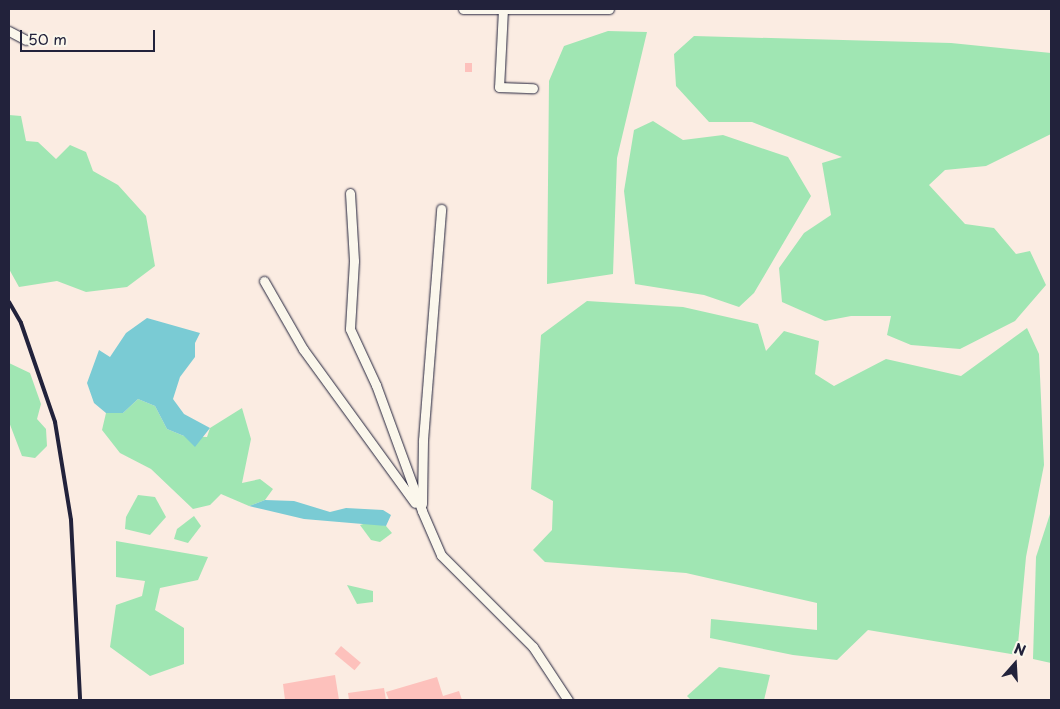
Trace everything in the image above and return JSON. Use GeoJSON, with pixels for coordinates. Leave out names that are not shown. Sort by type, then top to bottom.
{"type":"FeatureCollection","features":[{"type":"Feature","properties":{"kind":"lane"},"geometry":{"type":"LineString","coordinates":[[463,9],[609,9]]}},
{"type":"Feature","properties":{"kind":"lane"},"geometry":{"type":"LineString","coordinates":[[503,9],[499,86],[533,88]]}},
{"type":"Feature","properties":{"kind":"lane"},"geometry":{"type":"LineString","coordinates":[[9,31],[26,40]]}},
{"type":"Feature","properties":{"kind":"lane"},"geometry":{"type":"LineString","coordinates":[[350,193],[354,261],[350,329],[376,386],[422,512],[441,555],[533,647],[568,700]]}},
{"type":"Feature","properties":{"kind":"lane"},"geometry":{"type":"LineString","coordinates":[[422,512],[422,440],[441,209]]}},
{"type":"Feature","properties":{"kind":"lane"},"geometry":{"type":"LineString","coordinates":[[264,281],[329,387],[422,512]]}},
{"type":"Feature","properties":{"kind":"green space"},"geometry":{"type":"Polygon","coordinates":[[[608,31],[647,32],[617,158],[613,274],[547,284],[549,81],[564,46],[608,31]]]}},
{"type":"Feature","properties":{"kind":"green space"},"geometry":{"type":"Polygon","coordinates":[[[694,36],[951,43],[1051,53],[1051,134],[986,166],[945,170],[929,185],[965,224],[994,228],[1016,254],[1030,251],[1046,285],[1015,321],[960,349],[911,345],[887,335],[891,316],[851,316],[825,321],[782,302],[779,268],[804,233],[831,215],[822,163],[842,157],[752,122],[709,122],[676,86],[674,54],[694,36]]]}},
{"type":"Feature","properties":{"kind":"green space"},"geometry":{"type":"Polygon","coordinates":[[[9,115],[21,116],[26,141],[38,142],[56,159],[70,145],[86,152],[93,171],[118,185],[146,216],[155,266],[127,287],[86,292],[57,281],[19,287],[9,269],[9,115]]]}},
{"type":"Feature","properties":{"kind":"green space"},"geometry":{"type":"Polygon","coordinates":[[[653,121],[683,140],[723,135],[788,157],[811,196],[754,293],[739,307],[704,295],[635,284],[624,191],[634,130],[653,121]]]}},
{"type":"Feature","properties":{"kind":"green space"},"geometry":{"type":"Polygon","coordinates":[[[587,301],[683,307],[758,324],[766,351],[784,331],[819,341],[815,374],[834,386],[886,359],[961,376],[1027,328],[1039,354],[1044,465],[1026,557],[1017,655],[868,630],[837,660],[793,655],[710,638],[711,619],[817,630],[817,603],[686,573],[545,562],[533,550],[552,530],[553,501],[531,489],[541,335],[587,301]]]}},
{"type":"Feature","properties":{"kind":"green space"},"geometry":{"type":"Polygon","coordinates":[[[9,363],[30,373],[41,404],[37,419],[46,429],[47,446],[35,458],[22,456],[9,422],[9,363]]]}},
{"type":"Feature","properties":{"kind":"green space"},"geometry":{"type":"Polygon","coordinates":[[[138,399],[155,406],[167,429],[184,436],[207,437],[210,428],[242,408],[251,439],[242,483],[260,479],[273,489],[265,500],[249,506],[221,494],[210,505],[193,509],[151,469],[120,453],[102,430],[106,413],[123,413],[138,399]]]}},
{"type":"Feature","properties":{"kind":"green space"},"geometry":{"type":"Polygon","coordinates":[[[138,495],[155,497],[166,517],[150,535],[125,529],[126,517],[138,495]]]}},
{"type":"Feature","properties":{"kind":"green space"},"geometry":{"type":"Polygon","coordinates":[[[1051,511],[1051,663],[1033,659],[1036,557],[1051,511]]]}},
{"type":"Feature","properties":{"kind":"green space"},"geometry":{"type":"Polygon","coordinates":[[[194,516],[201,526],[188,543],[174,539],[177,529],[194,516]]]}},
{"type":"Feature","properties":{"kind":"green space"},"geometry":{"type":"Polygon","coordinates":[[[370,522],[386,526],[392,533],[380,542],[371,540],[360,525],[370,522]]]}},
{"type":"Feature","properties":{"kind":"green space"},"geometry":{"type":"Polygon","coordinates":[[[116,541],[208,557],[198,580],[160,588],[155,610],[184,628],[184,664],[150,676],[110,647],[116,605],[142,596],[145,581],[116,577],[116,541]]]}},
{"type":"Feature","properties":{"kind":"green space"},"geometry":{"type":"Polygon","coordinates":[[[347,585],[373,591],[373,602],[357,604],[347,585]]]}},
{"type":"Feature","properties":{"kind":"green space"},"geometry":{"type":"Polygon","coordinates":[[[719,667],[770,675],[764,700],[691,700],[687,696],[719,667]]]}},
{"type":"Feature","properties":{"kind":"water"},"geometry":{"type":"Polygon","coordinates":[[[147,318],[200,333],[195,343],[195,357],[180,377],[173,399],[184,414],[210,428],[195,447],[184,436],[167,429],[155,406],[138,399],[123,413],[106,413],[94,403],[87,383],[99,350],[110,357],[126,333],[147,318]]]}},
{"type":"Feature","properties":{"kind":"water"},"geometry":{"type":"Polygon","coordinates":[[[265,500],[294,501],[330,512],[346,508],[383,510],[391,515],[386,526],[304,519],[249,506],[265,500]]]}},
{"type":"Feature","properties":{"kind":"building"},"geometry":{"type":"Polygon","coordinates":[[[465,63],[472,63],[472,72],[465,72],[465,63]]]}},
{"type":"Feature","properties":{"kind":"building"},"geometry":{"type":"Polygon","coordinates":[[[341,646],[361,663],[354,670],[335,654],[341,646]]]}},
{"type":"Feature","properties":{"kind":"building"},"geometry":{"type":"Polygon","coordinates":[[[335,675],[339,700],[285,700],[283,684],[335,675]]]}},
{"type":"Feature","properties":{"kind":"building"},"geometry":{"type":"Polygon","coordinates":[[[437,677],[443,696],[459,691],[462,700],[389,700],[386,692],[437,677]]]}},
{"type":"Feature","properties":{"kind":"building"},"geometry":{"type":"Polygon","coordinates":[[[384,688],[386,700],[349,700],[348,693],[384,688]]]}},
{"type":"Feature","properties":{"kind":"railway"},"geometry":{"type":"LineString","coordinates":[[9,302],[21,323],[55,422],[71,520],[80,700]]}}]}
